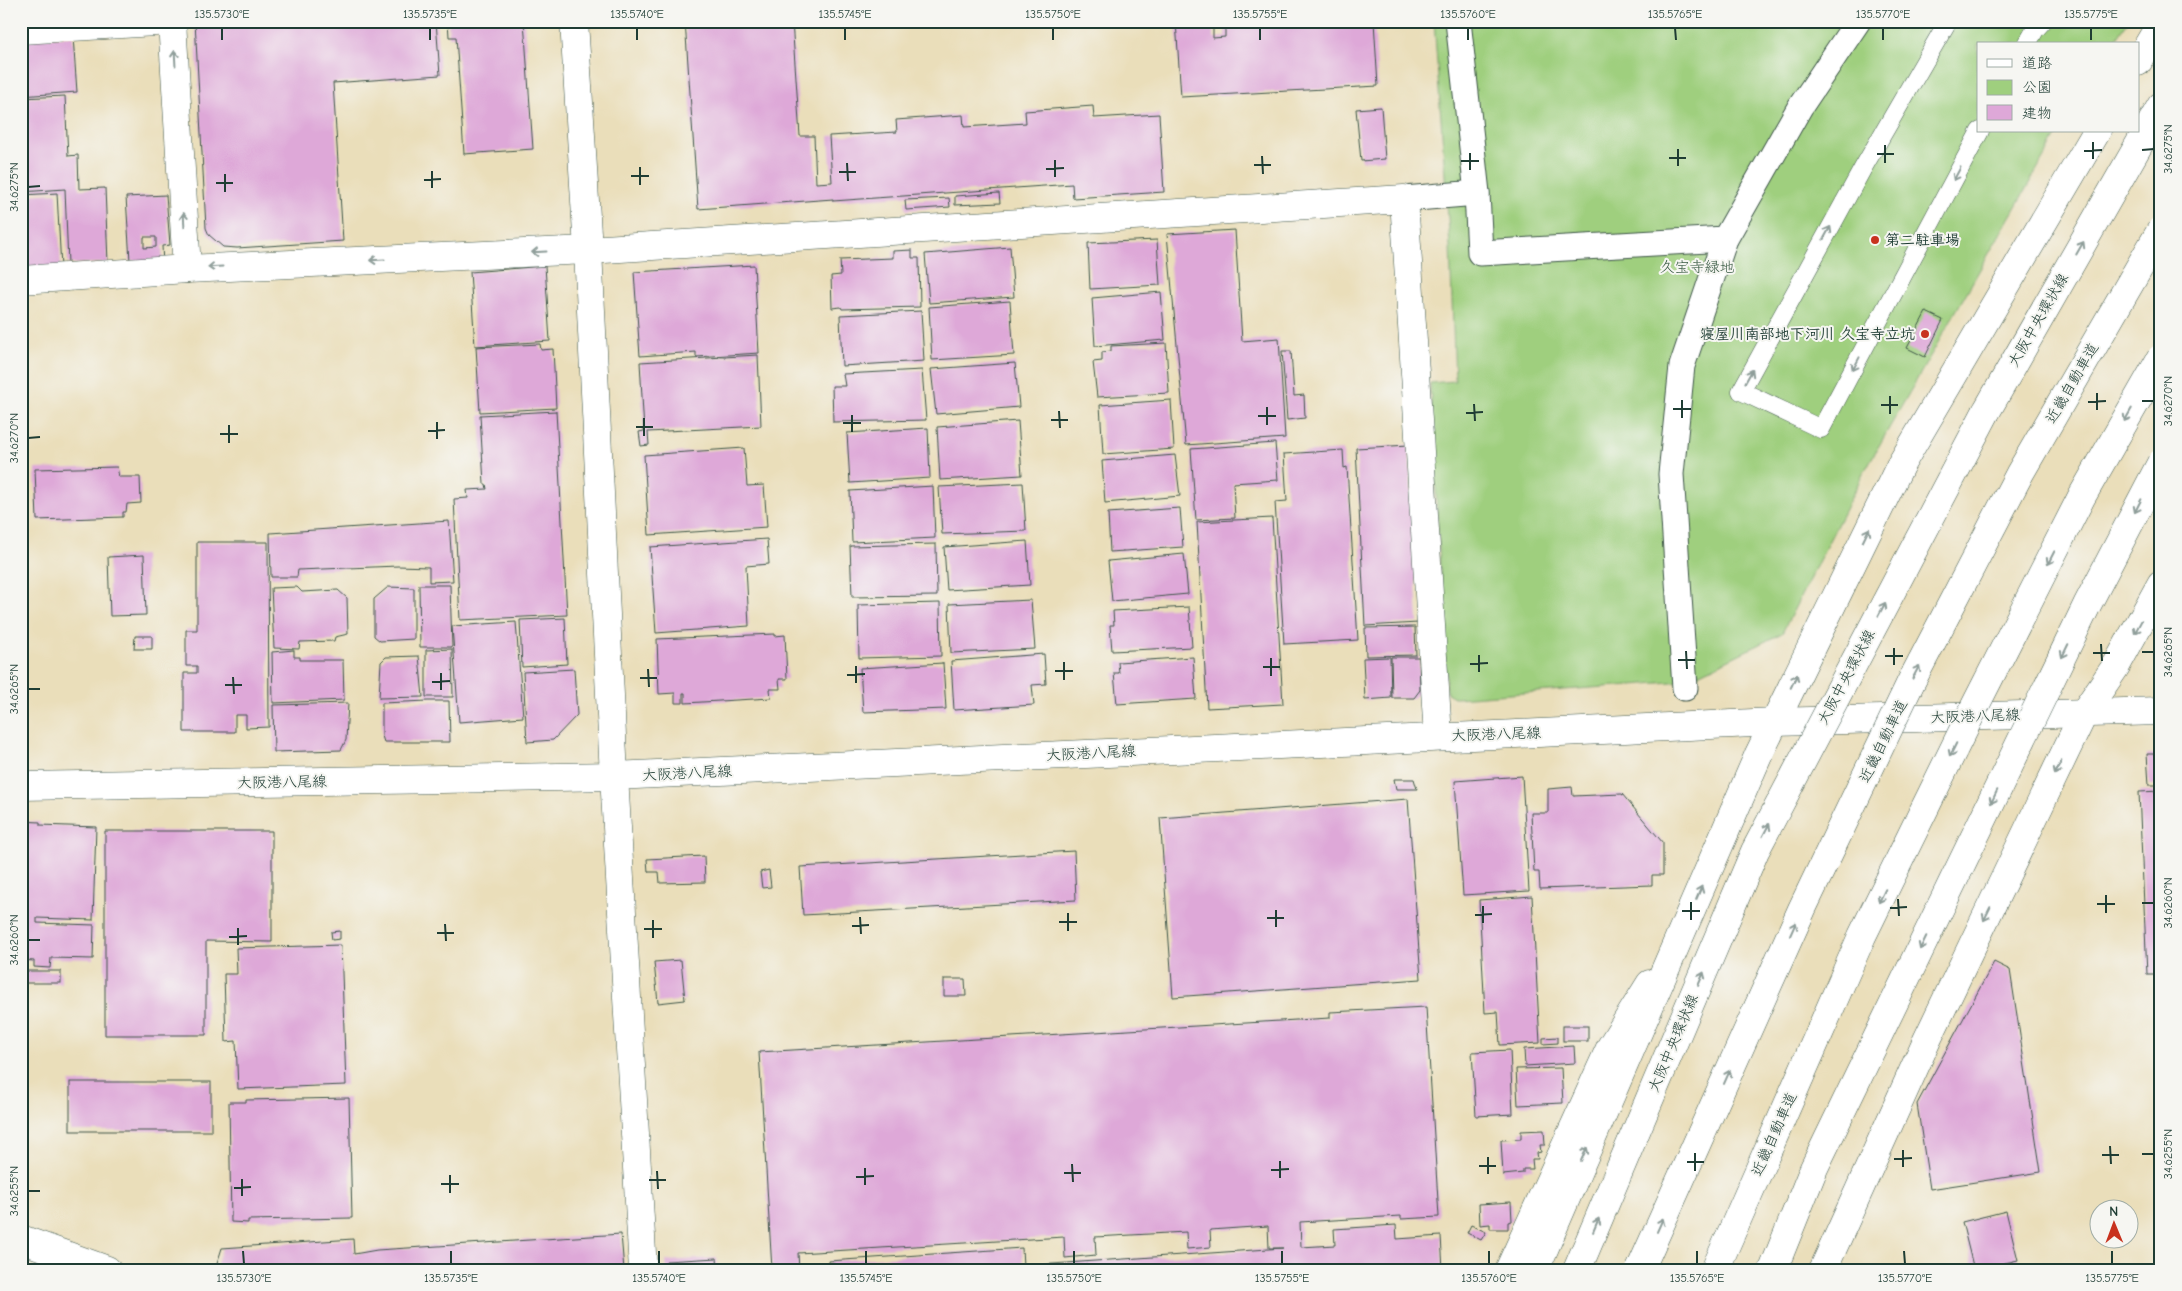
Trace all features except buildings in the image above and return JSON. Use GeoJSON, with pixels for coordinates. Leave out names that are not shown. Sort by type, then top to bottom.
{"type":"FeatureCollection","features":[{"type":"Feature","properties":{"kind":"main road"},"geometry":{"type":"LineString","coordinates":[[21,30],[172,21],[187,269]]}},
{"type":"Feature","properties":{"kind":"main road"},"geometry":{"type":"LineString","coordinates":[[574,21],[588,250],[614,776],[643,1270]]}},
{"type":"Feature","properties":{"kind":"main road"},"geometry":{"type":"LineString","coordinates":[[2140,59],[2161,23]]}},
{"type":"Feature","properties":{"kind":"main road","name":"大阪中央環状線"},"geometry":{"type":"LineString","coordinates":[[1577,1270],[1755,851],[1986,412],[2161,106]]}},
{"type":"Feature","properties":{"kind":"main road"},"geometry":{"type":"LineString","coordinates":[[1535,1270],[1564,1199],[1758,756],[1900,466],[2096,132]]}},
{"type":"Feature","properties":{"kind":"main road"},"geometry":{"type":"LineString","coordinates":[[21,280],[187,269],[588,250],[1404,199],[1438,736]]}},
{"type":"Feature","properties":{"kind":"main road","name":"近畿自動車道"},"geometry":{"type":"LineString","coordinates":[[1640,1270],[1802,909],[1911,682],[2020,473],[2161,230]]}},
{"type":"Feature","properties":{"kind":"main road","name":"近畿自動車道"},"geometry":{"type":"LineString","coordinates":[[1714,1270],[1862,936],[1970,716],[2082,496],[2161,358]]}},
{"type":"Feature","properties":{"kind":"main road"},"geometry":{"type":"LineString","coordinates":[[1773,1270],[1814,1168],[2087,605],[2161,463]]}},
{"type":"Feature","properties":{"kind":"main road"},"geometry":{"type":"LineString","coordinates":[[1823,1270],[1927,1040],[2084,713],[2116,666],[2161,584]]}},
{"type":"Feature","properties":{"kind":"main road","name":"大阪港八尾線"},"geometry":{"type":"LineString","coordinates":[[21,786],[614,776],[1438,736],[1775,722],[2161,712]]}},
{"type":"Feature","properties":{"kind":"main road"},"geometry":{"type":"LineString","coordinates":[[1509,1270],[1610,1048],[1678,941]]}},
{"type":"Feature","properties":{"kind":"main road"},"geometry":{"type":"LineString","coordinates":[[1838,1270],[1893,1146],[1927,1040]]}},
{"type":"Feature","properties":{"kind":"main road"},"geometry":{"type":"LineString","coordinates":[[21,1239],[107,1270]]}},
{"type":"Feature","properties":{"kind":"street"},"geometry":{"type":"LineString","coordinates":[[1458,21],[1477,193],[1480,253],[1725,239]]}},
{"type":"Feature","properties":{"kind":"street"},"geometry":{"type":"LineString","coordinates":[[1685,688],[1671,474],[1682,366],[1725,239],[1800,107],[1858,21]]}},
{"type":"Feature","properties":{"kind":"street"},"geometry":{"type":"LineString","coordinates":[[1404,199],[1477,193]]}},
{"type":"Feature","properties":{"kind":"lane"},"geometry":{"type":"LineString","coordinates":[[1948,21],[1863,168],[1741,391],[1821,429],[1979,132]]}},
{"type":"Feature","properties":{"kind":"lane"},"geometry":{"type":"LineString","coordinates":[[2028,42],[2043,21]]}},
{"type":"Feature","properties":{"kind":"green space","name":"久宝寺緑地"},"geometry":{"type":"Polygon","coordinates":[[[1434,21],[2128,21],[2114,42],[1977,42],[1977,132],[2058,132],[1864,472],[1782,633],[1685,681],[1456,698],[1447,693],[1430,383],[1455,381],[1450,246],[1434,21]]]}},
{"type":"Feature","properties":{"kind":"railway"},"geometry":{"type":"LineString","coordinates":[[21,1266],[31,1270]]}},
{"type":"Feature","properties":{"kind":"place","name":"第二駐車場"},"geometry":{"type":"Point","coordinates":[1875,240]}},
{"type":"Feature","properties":{"kind":"place","name":"寝屋川南部地下河川 久宝寺立坑"},"geometry":{"type":"Point","coordinates":[1925,334]}}]}
